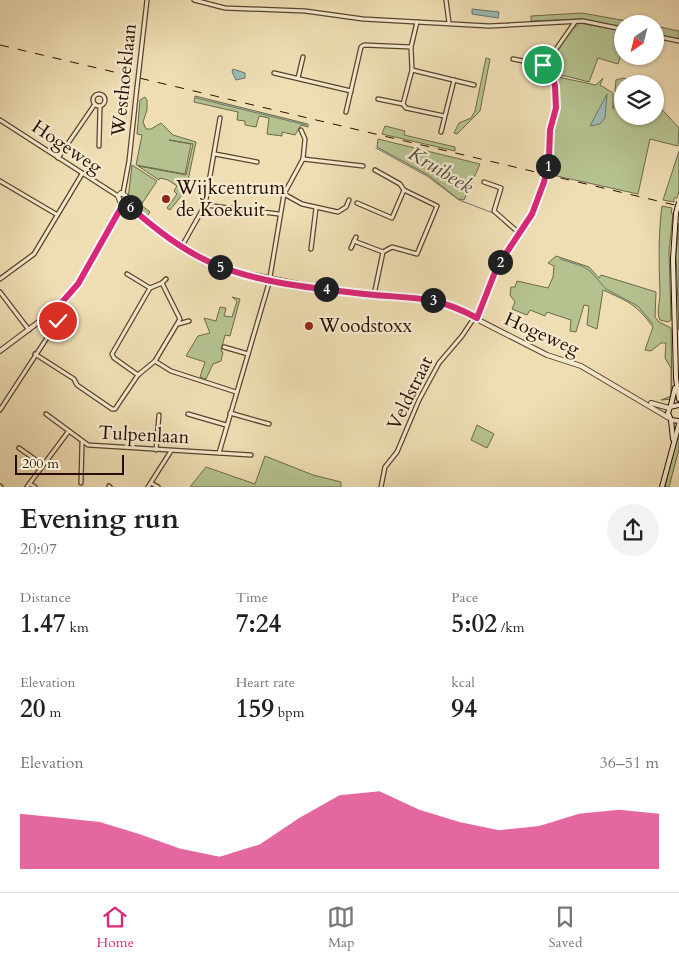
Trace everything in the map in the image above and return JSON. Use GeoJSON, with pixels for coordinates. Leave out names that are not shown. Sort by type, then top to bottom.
{"type":"FeatureCollection","features":[{"type":"Feature","properties":{"kind":"street","name":"Westhoeklaan"},"geometry":{"type":"LineString","coordinates":[[123,193],[129,161],[147,0]]}},
{"type":"Feature","properties":{"kind":"street"},"geometry":{"type":"LineString","coordinates":[[194,0],[225,8],[305,11],[364,19],[489,26],[575,22],[614,28]]}},
{"type":"Feature","properties":{"kind":"street"},"geometry":{"type":"LineString","coordinates":[[446,0],[449,23]]}},
{"type":"Feature","properties":{"kind":"street"},"geometry":{"type":"LineString","coordinates":[[403,104],[412,70],[411,47],[417,22]]}},
{"type":"Feature","properties":{"kind":"street"},"geometry":{"type":"LineString","coordinates":[[513,59],[549,66],[554,52],[575,22]]}},
{"type":"Feature","properties":{"kind":"street"},"geometry":{"type":"LineString","coordinates":[[664,38],[679,41]]}},
{"type":"Feature","properties":{"kind":"street"},"geometry":{"type":"LineString","coordinates":[[346,112],[361,47],[364,45],[411,47]]}},
{"type":"Feature","properties":{"kind":"street"},"geometry":{"type":"LineString","coordinates":[[298,78],[303,57]]}},
{"type":"Feature","properties":{"kind":"street","name":"Veldstraat"},"geometry":{"type":"LineString","coordinates":[[381,487],[385,468],[397,452],[419,400],[439,364],[476,318],[497,267],[535,207],[548,165],[550,130],[556,100],[554,79],[549,66]]}},
{"type":"Feature","properties":{"kind":"street"},"geometry":{"type":"LineString","coordinates":[[412,70],[474,85]]}},
{"type":"Feature","properties":{"kind":"street"},"geometry":{"type":"LineString","coordinates":[[274,73],[351,91]]}},
{"type":"Feature","properties":{"kind":"street"},"geometry":{"type":"LineString","coordinates":[[441,132],[454,80]]}},
{"type":"Feature","properties":{"kind":"street"},"geometry":{"type":"LineString","coordinates":[[58,158],[94,104],[93,97],[101,94],[105,101],[100,106],[99,146]]}},
{"type":"Feature","properties":{"kind":"street"},"geometry":{"type":"LineString","coordinates":[[378,100],[403,104],[406,108],[444,116]]}},
{"type":"Feature","properties":{"kind":"street"},"geometry":{"type":"LineString","coordinates":[[94,104],[100,106]]}},
{"type":"Feature","properties":{"kind":"street"},"geometry":{"type":"LineString","coordinates":[[182,246],[205,205],[220,118]]}},
{"type":"Feature","properties":{"kind":"street","name":"Hogeweg"},"geometry":{"type":"LineString","coordinates":[[0,120],[118,196]]}},
{"type":"Feature","properties":{"kind":"street"},"geometry":{"type":"LineString","coordinates":[[219,453],[268,279],[284,194],[303,159],[305,139],[301,130]]}},
{"type":"Feature","properties":{"kind":"street"},"geometry":{"type":"LineString","coordinates":[[215,154],[257,162]]}},
{"type":"Feature","properties":{"kind":"street"},"geometry":{"type":"LineString","coordinates":[[303,159],[363,166]]}},
{"type":"Feature","properties":{"kind":"street"},"geometry":{"type":"LineString","coordinates":[[374,295],[383,252],[392,247],[417,254],[437,206],[404,190],[400,184],[375,170]]}},
{"type":"Feature","properties":{"kind":"street"},"geometry":{"type":"LineString","coordinates":[[0,279],[34,254],[56,214],[82,174]]}},
{"type":"Feature","properties":{"kind":"street"},"geometry":{"type":"LineString","coordinates":[[0,181],[56,214]]}},
{"type":"Feature","properties":{"kind":"street"},"geometry":{"type":"LineString","coordinates":[[484,182],[500,188],[494,211],[519,233]]}},
{"type":"Feature","properties":{"kind":"street"},"geometry":{"type":"LineString","coordinates":[[356,203],[392,218],[404,190]]}},
{"type":"Feature","properties":{"kind":"street"},"geometry":{"type":"LineString","coordinates":[[123,193],[128,201],[128,205],[122,206],[118,196],[123,193]]}},
{"type":"Feature","properties":{"kind":"street"},"geometry":{"type":"LineString","coordinates":[[284,194],[302,204],[338,212],[346,207],[349,200]]}},
{"type":"Feature","properties":{"kind":"street"},"geometry":{"type":"LineString","coordinates":[[679,202],[676,213],[673,259],[676,378],[679,399]]}},
{"type":"Feature","properties":{"kind":"street","name":"Hogeweg"},"geometry":{"type":"LineString","coordinates":[[128,205],[182,246],[218,266],[268,279],[374,295],[424,298],[447,304],[547,355],[581,366],[635,396],[670,419]]}},
{"type":"Feature","properties":{"kind":"street"},"geometry":{"type":"LineString","coordinates":[[205,205],[279,214]]}},
{"type":"Feature","properties":{"kind":"street"},"geometry":{"type":"LineString","coordinates":[[0,351],[56,309],[78,284],[122,206]]}},
{"type":"Feature","properties":{"kind":"street"},"geometry":{"type":"LineString","coordinates":[[311,249],[316,208]]}},
{"type":"Feature","properties":{"kind":"street"},"geometry":{"type":"LineString","coordinates":[[351,248],[356,237]]}},
{"type":"Feature","properties":{"kind":"street"},"geometry":{"type":"LineString","coordinates":[[354,241],[383,252]]}},
{"type":"Feature","properties":{"kind":"street"},"geometry":{"type":"LineString","coordinates":[[127,274],[150,288]]}},
{"type":"Feature","properties":{"kind":"street"},"geometry":{"type":"LineString","coordinates":[[138,375],[114,358],[112,354],[150,288],[162,283],[166,279]]}},
{"type":"Feature","properties":{"kind":"street"},"geometry":{"type":"LineString","coordinates":[[35,354],[74,379],[77,384],[112,409],[115,409],[138,375],[154,361],[180,319],[162,283]]}},
{"type":"Feature","properties":{"kind":"street"},"geometry":{"type":"LineString","coordinates":[[0,292],[29,330]]}},
{"type":"Feature","properties":{"kind":"street"},"geometry":{"type":"LineString","coordinates":[[0,410],[1,405],[59,317],[56,309]]}},
{"type":"Feature","properties":{"kind":"street"},"geometry":{"type":"LineString","coordinates":[[49,315],[54,324]]}},
{"type":"Feature","properties":{"kind":"street"},"geometry":{"type":"LineString","coordinates":[[178,324],[189,320]]}},
{"type":"Feature","properties":{"kind":"street"},"geometry":{"type":"LineString","coordinates":[[224,347],[248,354]]}},
{"type":"Feature","properties":{"kind":"street"},"geometry":{"type":"LineString","coordinates":[[154,361],[171,371],[236,392]]}},
{"type":"Feature","properties":{"kind":"street"},"geometry":{"type":"LineString","coordinates":[[672,448],[670,407],[676,378]]}},
{"type":"Feature","properties":{"kind":"street","name":"Hogeweg"},"geometry":{"type":"LineString","coordinates":[[635,396],[663,408],[670,407]]}},
{"type":"Feature","properties":{"kind":"street"},"geometry":{"type":"LineString","coordinates":[[670,407],[679,405]]}},
{"type":"Feature","properties":{"kind":"street"},"geometry":{"type":"LineString","coordinates":[[230,413],[269,424]]}},
{"type":"Feature","properties":{"kind":"street","name":"Tulpenlaan"},"geometry":{"type":"LineString","coordinates":[[46,414],[82,442],[94,446],[252,455]]}},
{"type":"Feature","properties":{"kind":"street"},"geometry":{"type":"LineString","coordinates":[[188,414],[226,425]]}},
{"type":"Feature","properties":{"kind":"street"},"geometry":{"type":"LineString","coordinates":[[156,450],[159,415]]}},
{"type":"Feature","properties":{"kind":"street"},"geometry":{"type":"LineString","coordinates":[[662,487],[679,423],[670,419]]}},
{"type":"Feature","properties":{"kind":"street"},"geometry":{"type":"LineString","coordinates":[[35,487],[28,485],[68,432]]}},
{"type":"Feature","properties":{"kind":"street"},"geometry":{"type":"LineString","coordinates":[[81,483],[82,442]]}},
{"type":"Feature","properties":{"kind":"street"},"geometry":{"type":"LineString","coordinates":[[18,448],[43,465]]}},
{"type":"Feature","properties":{"kind":"street"},"geometry":{"type":"LineString","coordinates":[[164,451],[164,463]]}},
{"type":"Feature","properties":{"kind":"street"},"geometry":{"type":"LineString","coordinates":[[148,487],[171,451]]}},
{"type":"Feature","properties":{"kind":"street"},"geometry":{"type":"LineString","coordinates":[[151,483],[158,487]]}},
{"type":"Feature","properties":{"kind":"green space"},"geometry":{"type":"Polygon","coordinates":[[[582,13],[614,19],[614,25],[581,19],[531,21],[531,16],[582,13]]]}},
{"type":"Feature","properties":{"kind":"green space"},"geometry":{"type":"Polygon","coordinates":[[[580,23],[614,29],[614,63],[598,58],[589,82],[566,76],[555,76],[552,62],[558,47],[580,23]]]}},
{"type":"Feature","properties":{"kind":"green space"},"geometry":{"type":"Polygon","coordinates":[[[664,28],[679,31],[679,39],[664,36],[664,28]]]}},
{"type":"Feature","properties":{"kind":"green space"},"geometry":{"type":"Polygon","coordinates":[[[486,58],[490,59],[480,111],[457,134],[454,133],[459,123],[471,118],[475,111],[486,58]]]}},
{"type":"Feature","properties":{"kind":"green space"},"geometry":{"type":"Polygon","coordinates":[[[558,77],[596,85],[603,78],[600,85],[613,93],[614,125],[664,125],[664,112],[679,128],[678,146],[650,139],[638,194],[548,174],[551,135],[557,107],[556,80],[558,77]]]}},
{"type":"Feature","properties":{"kind":"green space"},"geometry":{"type":"Polygon","coordinates":[[[195,96],[308,124],[308,127],[301,125],[295,135],[282,132],[282,136],[267,134],[269,118],[259,116],[256,127],[245,125],[245,121],[237,120],[238,112],[194,102],[195,96]]]}},
{"type":"Feature","properties":{"kind":"green space"},"geometry":{"type":"Polygon","coordinates":[[[145,97],[147,100],[147,110],[143,122],[146,129],[151,129],[161,123],[173,135],[196,142],[186,190],[170,210],[167,208],[177,194],[174,191],[177,186],[168,180],[160,178],[159,180],[138,166],[186,175],[193,144],[169,140],[191,144],[185,174],[136,165],[142,135],[137,134],[140,100],[145,97]]]}},
{"type":"Feature","properties":{"kind":"green space"},"geometry":{"type":"Polygon","coordinates":[[[385,126],[405,131],[404,135],[455,147],[455,151],[382,134],[385,126]]]}},
{"type":"Feature","properties":{"kind":"green space"},"geometry":{"type":"Polygon","coordinates":[[[378,139],[480,164],[464,200],[458,199],[428,175],[377,147],[378,139]]]}},
{"type":"Feature","properties":{"kind":"green space"},"geometry":{"type":"Polygon","coordinates":[[[679,151],[679,191],[677,198],[674,198],[674,202],[663,200],[679,151]]]}},
{"type":"Feature","properties":{"kind":"green space"},"geometry":{"type":"Polygon","coordinates":[[[132,165],[157,181],[141,205],[150,212],[147,216],[128,199],[132,165]]]}},
{"type":"Feature","properties":{"kind":"green space"},"geometry":{"type":"Polygon","coordinates":[[[662,206],[672,208],[671,213],[673,214],[669,251],[671,320],[668,322],[660,320],[658,314],[660,293],[659,239],[662,206]]]}},
{"type":"Feature","properties":{"kind":"green space"},"geometry":{"type":"Polygon","coordinates":[[[679,223],[679,330],[676,254],[679,223]]]}},
{"type":"Feature","properties":{"kind":"green space"},"geometry":{"type":"Polygon","coordinates":[[[556,256],[589,267],[599,278],[601,275],[656,292],[655,317],[659,322],[671,328],[672,399],[661,400],[671,396],[671,368],[665,358],[666,343],[661,343],[651,351],[645,350],[653,327],[637,308],[626,301],[603,290],[597,329],[587,325],[589,306],[584,305],[576,332],[570,331],[571,320],[547,312],[545,316],[530,310],[527,315],[512,309],[515,302],[510,295],[511,287],[515,287],[517,281],[548,288],[553,277],[554,266],[548,263],[556,256]]]}},
{"type":"Feature","properties":{"kind":"green space"},"geometry":{"type":"Polygon","coordinates":[[[232,297],[240,299],[230,336],[225,335],[221,351],[223,352],[221,361],[213,364],[206,379],[200,377],[205,362],[186,356],[198,336],[210,333],[204,318],[216,321],[220,307],[226,308],[224,316],[232,317],[237,301],[232,297]]]}},
{"type":"Feature","properties":{"kind":"green space"},"geometry":{"type":"Polygon","coordinates":[[[477,425],[494,434],[487,448],[471,440],[477,425]]]}},
{"type":"Feature","properties":{"kind":"green space"},"geometry":{"type":"Polygon","coordinates":[[[679,429],[679,449],[669,487],[665,487],[679,429]]]}},
{"type":"Feature","properties":{"kind":"green space"},"geometry":{"type":"Polygon","coordinates":[[[265,456],[313,475],[341,482],[341,487],[190,487],[206,467],[255,484],[265,456]]]}},
{"type":"Feature","properties":{"kind":"water"},"geometry":{"type":"Polygon","coordinates":[[[472,9],[499,12],[498,18],[472,14],[472,9]]]}},
{"type":"Feature","properties":{"kind":"water"},"geometry":{"type":"Polygon","coordinates":[[[233,69],[245,73],[245,78],[236,80],[232,72],[233,69]]]}},
{"type":"Feature","properties":{"kind":"water"},"geometry":{"type":"Polygon","coordinates":[[[607,94],[605,118],[600,124],[590,126],[607,94]]]}},
{"type":"Feature","properties":{"kind":"waterway","name":"Kruibeek"},"geometry":{"type":"LineString","coordinates":[[196,98],[306,125]]}},
{"type":"Feature","properties":{"kind":"waterway","name":"Kruibeek"},"geometry":{"type":"LineString","coordinates":[[376,148],[427,176],[459,200],[493,213]]}},
{"type":"Feature","properties":{"kind":"waterway","name":"Kruibeek"},"geometry":{"type":"LineString","coordinates":[[560,259],[582,266],[590,271],[606,289],[638,306],[653,324]]}},
{"type":"Feature","properties":{"kind":"railway"},"geometry":{"type":"LineString","coordinates":[[0,45],[679,206]]}},
{"type":"Feature","properties":{"kind":"place","name":"Wijkcentrum de Koekuit"},"geometry":{"type":"Point","coordinates":[166,199]}},
{"type":"Feature","properties":{"kind":"place","name":"Woodstoxx"},"geometry":{"type":"Point","coordinates":[309,326]}},
{"type":"Feature","properties":{"kind":"route"},"geometry":{"type":"LineString","coordinates":[[58,321],[59,317],[56,309],[70,296],[78,284],[122,206],[128,205],[189,251],[218,266],[233,271],[314,287],[374,295],[424,298],[447,304],[477,318],[497,267],[509,246],[532,214],[547,171],[551,123],[556,108],[556,92],[549,66],[543,65]]}}]}
